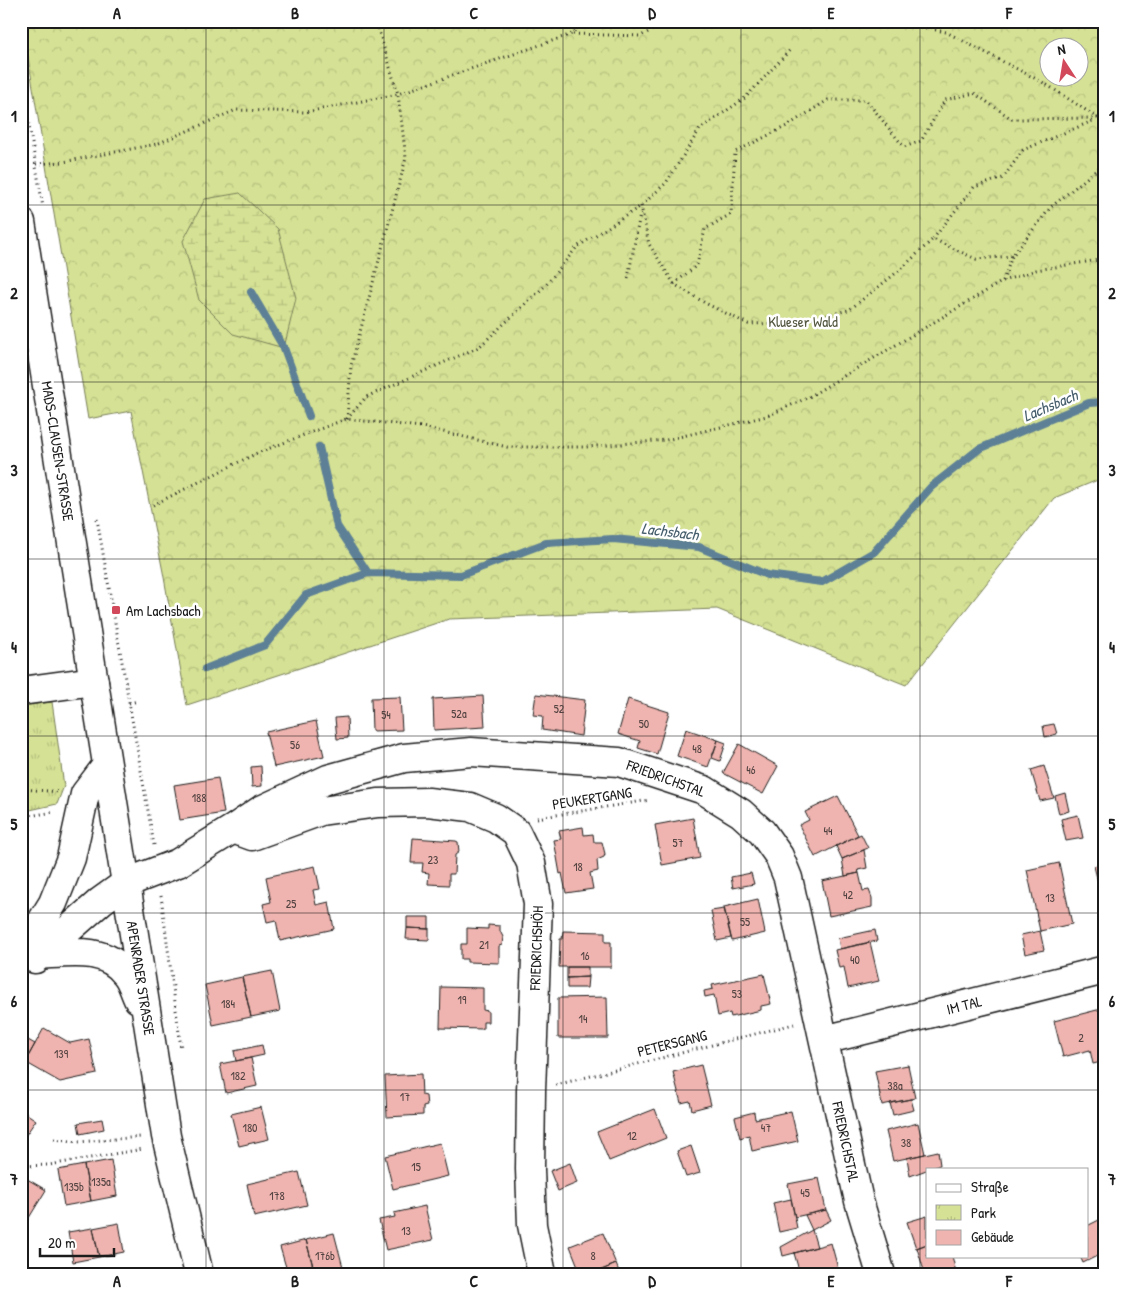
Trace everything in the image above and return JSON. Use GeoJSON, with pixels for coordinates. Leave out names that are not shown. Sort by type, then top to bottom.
{"type":"FeatureCollection","features":[{"type":"Feature","properties":{"kind":"street","name":"MADS-CLAUSEN-STRASSE"},"geometry":{"type":"LineString","coordinates":[[21,222],[94,681]]}},
{"type":"Feature","properties":{"kind":"street"},"geometry":{"type":"LineString","coordinates":[[21,691],[94,681]]}},
{"type":"Feature","properties":{"kind":"street","name":"APENRADER STRASSE"},"geometry":{"type":"LineString","coordinates":[[94,681],[166,1136],[199,1274]]}},
{"type":"Feature","properties":{"kind":"street","name":"FRIEDRICHSTAL"},"geometry":{"type":"LineString","coordinates":[[233,829],[261,810],[328,779],[404,758],[470,752],[619,762],[704,790],[741,813],[762,832],[779,856],[788,878],[859,1201],[881,1274]]}},
{"type":"Feature","properties":{"kind":"street"},"geometry":{"type":"LineString","coordinates":[[27,961],[71,858],[83,804],[107,765]]}},
{"type":"Feature","properties":{"kind":"street","name":"FRIEDRICHSHÖH"},"geometry":{"type":"LineString","coordinates":[[233,829],[252,836],[321,811],[378,803],[428,802],[470,807],[496,818],[516,832],[531,863],[538,904],[530,1169],[532,1225],[542,1274]]}},
{"type":"Feature","properties":{"kind":"street"},"geometry":{"type":"LineString","coordinates":[[53,903],[74,893],[126,883],[178,863],[233,829]]}},
{"type":"Feature","properties":{"kind":"street"},"geometry":{"type":"LineString","coordinates":[[27,961],[126,883]]}},
{"type":"Feature","properties":{"kind":"street"},"geometry":{"type":"LineString","coordinates":[[27,961],[84,952],[111,959],[127,975],[149,1026]]}},
{"type":"Feature","properties":{"kind":"street","name":"IM TAL"},"geometry":{"type":"LineString","coordinates":[[822,1028],[1105,970]]}},
{"type":"Feature","properties":{"kind":"path"},"geometry":{"type":"LineString","coordinates":[[346,419],[351,366],[406,158],[398,94],[376,21]]}},
{"type":"Feature","properties":{"kind":"path"},"geometry":{"type":"LineString","coordinates":[[572,34],[582,21]]}},
{"type":"Feature","properties":{"kind":"path"},"geometry":{"type":"LineString","coordinates":[[36,164],[63,162],[157,144],[236,110],[306,112],[398,94],[572,34],[641,36],[668,21]]}},
{"type":"Feature","properties":{"kind":"path"},"geometry":{"type":"LineString","coordinates":[[891,21],[946,32],[1044,83],[1098,118]]}},
{"type":"Feature","properties":{"kind":"path"},"geometry":{"type":"LineString","coordinates":[[153,505],[257,453],[346,419],[366,397],[479,346],[546,285],[577,247],[641,206],[666,183],[700,129],[744,98],[790,50]]}},
{"type":"Feature","properties":{"kind":"path"},"geometry":{"type":"LineString","coordinates":[[674,284],[697,265],[705,228],[731,214],[735,152],[787,126],[828,100],[866,100],[904,147],[921,141],[945,100],[974,93],[1012,118],[1098,118],[1105,120]]}},
{"type":"Feature","properties":{"kind":"path"},"geometry":{"type":"LineString","coordinates":[[641,206],[649,244],[674,284],[705,304],[748,324],[794,323],[850,310],[900,270],[933,239],[974,187],[1002,178],[1023,150],[1098,118]]}},
{"type":"Feature","properties":{"kind":"path"},"geometry":{"type":"LineString","coordinates":[[1003,281],[1012,256],[1051,207],[1105,163]]}},
{"type":"Feature","properties":{"kind":"path"},"geometry":{"type":"LineString","coordinates":[[628,278],[641,206]]}},
{"type":"Feature","properties":{"kind":"path"},"geometry":{"type":"LineString","coordinates":[[933,239],[976,259],[1012,256]]}},
{"type":"Feature","properties":{"kind":"path"},"geometry":{"type":"LineString","coordinates":[[346,419],[422,428],[507,447],[586,448],[666,440],[767,416],[807,398],[1003,281],[1036,270],[1105,259]]}},
{"type":"Feature","properties":{"kind":"path"},"geometry":{"type":"LineString","coordinates":[[129,703],[138,701]]}},
{"type":"Feature","properties":{"kind":"path"},"geometry":{"type":"LineString","coordinates":[[21,789],[83,804]]}},
{"type":"Feature","properties":{"kind":"path","name":"PEUKERTGANG"},"geometry":{"type":"LineString","coordinates":[[516,832],[535,818],[652,800]]}},
{"type":"Feature","properties":{"kind":"path"},"geometry":{"type":"LineString","coordinates":[[21,817],[53,812],[83,804]]}},
{"type":"Feature","properties":{"kind":"path","name":"PETERSGANG"},"geometry":{"type":"LineString","coordinates":[[531,1091],[822,1028]]}},
{"type":"Feature","properties":{"kind":"path"},"geometry":{"type":"LineString","coordinates":[[54,1139],[78,1142],[124,1137]]}},
{"type":"Feature","properties":{"kind":"path"},"geometry":{"type":"LineString","coordinates":[[21,1166],[48,1165],[127,1152]]}},
{"type":"Feature","properties":{"kind":"green space","name":"Klueser Wald"},"geometry":{"type":"Polygon","coordinates":[[[22,21],[1105,21],[1105,477],[1054,498],[906,685],[717,609],[449,619],[187,705],[131,411],[88,419],[22,21]]]}},
{"type":"Feature","properties":{"kind":"green space"},"geometry":{"type":"Polygon","coordinates":[[[240,193],[278,229],[296,298],[284,348],[233,334],[199,300],[183,241],[205,199],[240,193]]]}},
{"type":"Feature","properties":{"kind":"green space"},"geometry":{"type":"Polygon","coordinates":[[[52,702],[64,786],[57,804],[21,812],[21,706],[52,702]]]}},
{"type":"Feature","properties":{"kind":"building"},"geometry":{"type":"Polygon","coordinates":[[[536,694],[585,700],[581,736],[542,730],[543,716],[533,715],[536,694]]]}},
{"type":"Feature","properties":{"kind":"building"},"geometry":{"type":"Polygon","coordinates":[[[483,696],[485,727],[434,730],[433,699],[483,696]]]}},
{"type":"Feature","properties":{"kind":"building"},"geometry":{"type":"Polygon","coordinates":[[[400,697],[402,730],[372,731],[371,698],[400,697]]]}},
{"type":"Feature","properties":{"kind":"building"},"geometry":{"type":"Polygon","coordinates":[[[628,699],[669,712],[657,754],[638,748],[640,741],[618,734],[628,699]]]}},
{"type":"Feature","properties":{"kind":"building"},"geometry":{"type":"Polygon","coordinates":[[[347,717],[348,738],[337,739],[335,718],[347,717]]]}},
{"type":"Feature","properties":{"kind":"building"},"geometry":{"type":"Polygon","coordinates":[[[316,721],[324,756],[274,767],[266,732],[316,721]]]}},
{"type":"Feature","properties":{"kind":"building"},"geometry":{"type":"Polygon","coordinates":[[[1054,724],[1057,734],[1045,737],[1043,726],[1054,724]]]}},
{"type":"Feature","properties":{"kind":"building"},"geometry":{"type":"Polygon","coordinates":[[[686,729],[718,740],[708,767],[677,756],[686,729]]]}},
{"type":"Feature","properties":{"kind":"building"},"geometry":{"type":"Polygon","coordinates":[[[718,740],[726,743],[720,761],[712,758],[718,740]]]}},
{"type":"Feature","properties":{"kind":"building"},"geometry":{"type":"Polygon","coordinates":[[[739,744],[778,766],[763,794],[723,773],[739,744]]]}},
{"type":"Feature","properties":{"kind":"building"},"geometry":{"type":"Polygon","coordinates":[[[261,766],[262,786],[252,787],[251,767],[261,766]]]}},
{"type":"Feature","properties":{"kind":"building"},"geometry":{"type":"Polygon","coordinates":[[[1044,766],[1054,798],[1040,801],[1031,770],[1044,766]]]}},
{"type":"Feature","properties":{"kind":"building"},"geometry":{"type":"Polygon","coordinates":[[[218,778],[224,813],[180,820],[174,785],[218,778]]]}},
{"type":"Feature","properties":{"kind":"building"},"geometry":{"type":"Polygon","coordinates":[[[1065,793],[1069,811],[1059,814],[1055,796],[1065,793]]]}},
{"type":"Feature","properties":{"kind":"building"},"geometry":{"type":"Polygon","coordinates":[[[838,796],[858,835],[815,857],[799,825],[809,820],[805,812],[838,796]]]}},
{"type":"Feature","properties":{"kind":"building"},"geometry":{"type":"Polygon","coordinates":[[[1078,815],[1083,838],[1066,841],[1061,819],[1078,815]]]}},
{"type":"Feature","properties":{"kind":"building"},"geometry":{"type":"Polygon","coordinates":[[[693,818],[700,858],[662,865],[655,825],[693,818]]]}},
{"type":"Feature","properties":{"kind":"building"},"geometry":{"type":"Polygon","coordinates":[[[583,827],[584,835],[593,834],[594,842],[602,842],[605,854],[604,857],[597,860],[598,871],[590,873],[593,889],[566,893],[562,873],[560,874],[554,840],[561,839],[559,831],[583,827]]]}},
{"type":"Feature","properties":{"kind":"building"},"geometry":{"type":"Polygon","coordinates":[[[861,834],[868,848],[842,859],[836,846],[861,834]]]}},
{"type":"Feature","properties":{"kind":"building"},"geometry":{"type":"Polygon","coordinates":[[[413,838],[458,842],[459,852],[455,855],[454,874],[449,874],[449,885],[428,884],[429,873],[422,872],[423,863],[411,863],[413,838]]]}},
{"type":"Feature","properties":{"kind":"building"},"geometry":{"type":"Polygon","coordinates":[[[864,850],[867,868],[858,870],[859,873],[845,876],[842,859],[864,850]]]}},
{"type":"Feature","properties":{"kind":"building"},"geometry":{"type":"Polygon","coordinates":[[[1059,863],[1072,924],[1040,931],[1027,870],[1059,863]]]}},
{"type":"Feature","properties":{"kind":"building"},"geometry":{"type":"Polygon","coordinates":[[[1105,863],[1105,903],[1103,903],[1094,866],[1105,863]]]}},
{"type":"Feature","properties":{"kind":"building"},"geometry":{"type":"Polygon","coordinates":[[[315,866],[320,889],[313,890],[316,905],[329,902],[334,929],[280,941],[276,920],[267,922],[263,904],[271,902],[266,877],[315,866]]]}},
{"type":"Feature","properties":{"kind":"building"},"geometry":{"type":"Polygon","coordinates":[[[751,873],[754,884],[733,888],[731,877],[751,873]]]}},
{"type":"Feature","properties":{"kind":"building"},"geometry":{"type":"Polygon","coordinates":[[[859,873],[863,891],[869,890],[872,898],[872,907],[829,916],[822,881],[859,873]]]}},
{"type":"Feature","properties":{"kind":"building"},"geometry":{"type":"Polygon","coordinates":[[[758,899],[765,933],[732,941],[724,907],[758,899]]]}},
{"type":"Feature","properties":{"kind":"building"},"geometry":{"type":"Polygon","coordinates":[[[724,909],[731,938],[717,941],[711,911],[724,909]]]}},
{"type":"Feature","properties":{"kind":"building"},"geometry":{"type":"Polygon","coordinates":[[[407,917],[429,917],[429,929],[407,928],[407,917]]]}},
{"type":"Feature","properties":{"kind":"building"},"geometry":{"type":"Polygon","coordinates":[[[488,925],[500,926],[503,937],[502,945],[499,946],[499,963],[467,962],[467,959],[461,959],[461,944],[467,944],[467,928],[488,929],[488,925]]]}},
{"type":"Feature","properties":{"kind":"building"},"geometry":{"type":"Polygon","coordinates":[[[407,928],[429,929],[429,940],[406,939],[407,928]]]}},
{"type":"Feature","properties":{"kind":"building"},"geometry":{"type":"Polygon","coordinates":[[[875,930],[877,941],[840,949],[838,938],[875,930]]]}},
{"type":"Feature","properties":{"kind":"building"},"geometry":{"type":"Polygon","coordinates":[[[563,931],[605,932],[605,942],[611,942],[611,967],[559,967],[560,939],[562,939],[563,931]]]}},
{"type":"Feature","properties":{"kind":"building"},"geometry":{"type":"Polygon","coordinates":[[[1040,931],[1044,950],[1025,954],[1021,935],[1040,931]]]}},
{"type":"Feature","properties":{"kind":"building"},"geometry":{"type":"Polygon","coordinates":[[[870,942],[879,981],[848,988],[844,967],[839,968],[835,950],[870,942]]]}},
{"type":"Feature","properties":{"kind":"building"},"geometry":{"type":"Polygon","coordinates":[[[567,967],[588,967],[588,977],[567,978],[567,967]]]}},
{"type":"Feature","properties":{"kind":"building"},"geometry":{"type":"Polygon","coordinates":[[[272,971],[280,1011],[251,1017],[242,977],[272,971]]]}},
{"type":"Feature","properties":{"kind":"building"},"geometry":{"type":"Polygon","coordinates":[[[764,974],[771,1004],[761,1006],[761,1010],[731,1017],[730,1013],[718,1016],[714,995],[705,997],[704,991],[713,989],[712,985],[764,974]]]}},
{"type":"Feature","properties":{"kind":"building"},"geometry":{"type":"Polygon","coordinates":[[[242,977],[251,1017],[213,1025],[205,985],[242,977]]]}},
{"type":"Feature","properties":{"kind":"building"},"geometry":{"type":"Polygon","coordinates":[[[588,977],[587,988],[567,988],[567,978],[588,977]]]}},
{"type":"Feature","properties":{"kind":"building"},"geometry":{"type":"Polygon","coordinates":[[[441,987],[483,988],[483,1010],[488,1011],[488,1022],[483,1022],[483,1029],[440,1028],[441,987]]]}},
{"type":"Feature","properties":{"kind":"building"},"geometry":{"type":"Polygon","coordinates":[[[607,997],[608,1038],[558,1038],[558,998],[607,997]]]}},
{"type":"Feature","properties":{"kind":"building"},"geometry":{"type":"Polygon","coordinates":[[[1101,1009],[1105,1024],[1105,1061],[1093,1064],[1090,1050],[1063,1057],[1054,1021],[1101,1009]]]}},
{"type":"Feature","properties":{"kind":"building"},"geometry":{"type":"Polygon","coordinates":[[[44,1028],[70,1043],[89,1039],[97,1074],[60,1082],[25,1062],[44,1028]]]}},
{"type":"Feature","properties":{"kind":"building"},"geometry":{"type":"Polygon","coordinates":[[[21,1036],[35,1044],[25,1062],[21,1060],[21,1036]]]}},
{"type":"Feature","properties":{"kind":"building"},"geometry":{"type":"Polygon","coordinates":[[[262,1045],[264,1055],[236,1061],[234,1051],[262,1045]]]}},
{"type":"Feature","properties":{"kind":"building"},"geometry":{"type":"Polygon","coordinates":[[[251,1058],[257,1086],[226,1093],[220,1064],[251,1058]]]}},
{"type":"Feature","properties":{"kind":"building"},"geometry":{"type":"Polygon","coordinates":[[[701,1065],[711,1105],[692,1110],[690,1101],[681,1103],[673,1072],[701,1065]]]}},
{"type":"Feature","properties":{"kind":"building"},"geometry":{"type":"Polygon","coordinates":[[[908,1065],[915,1098],[882,1105],[875,1071],[908,1065]]]}},
{"type":"Feature","properties":{"kind":"building"},"geometry":{"type":"Polygon","coordinates":[[[421,1074],[422,1095],[426,1096],[427,1106],[423,1107],[423,1115],[387,1117],[385,1076],[421,1074]]]}},
{"type":"Feature","properties":{"kind":"building"},"geometry":{"type":"Polygon","coordinates":[[[911,1099],[914,1110],[893,1115],[890,1103],[911,1099]]]}},
{"type":"Feature","properties":{"kind":"building"},"geometry":{"type":"Polygon","coordinates":[[[261,1107],[269,1139],[239,1146],[231,1114],[261,1107]]]}},
{"type":"Feature","properties":{"kind":"building"},"geometry":{"type":"Polygon","coordinates":[[[655,1109],[666,1138],[609,1161],[597,1132],[655,1109]]]}},
{"type":"Feature","properties":{"kind":"building"},"geometry":{"type":"Polygon","coordinates":[[[21,1110],[36,1120],[21,1142],[21,1110]]]}},
{"type":"Feature","properties":{"kind":"building"},"geometry":{"type":"Polygon","coordinates":[[[791,1111],[798,1141],[752,1151],[749,1135],[740,1138],[735,1117],[754,1112],[755,1119],[791,1111]]]}},
{"type":"Feature","properties":{"kind":"building"},"geometry":{"type":"Polygon","coordinates":[[[102,1119],[104,1129],[80,1134],[78,1123],[102,1119]]]}},
{"type":"Feature","properties":{"kind":"building"},"geometry":{"type":"Polygon","coordinates":[[[918,1123],[925,1154],[893,1161],[886,1131],[918,1123]]]}},
{"type":"Feature","properties":{"kind":"building"},"geometry":{"type":"Polygon","coordinates":[[[440,1143],[448,1176],[393,1189],[385,1156],[440,1143]]]}},
{"type":"Feature","properties":{"kind":"building"},"geometry":{"type":"Polygon","coordinates":[[[691,1146],[700,1173],[686,1177],[677,1151],[691,1146]]]}},
{"type":"Feature","properties":{"kind":"building"},"geometry":{"type":"Polygon","coordinates":[[[938,1151],[940,1165],[926,1168],[926,1170],[910,1176],[907,1158],[938,1151]]]}},
{"type":"Feature","properties":{"kind":"building"},"geometry":{"type":"Polygon","coordinates":[[[111,1160],[117,1196],[91,1201],[84,1165],[111,1160]]]}},
{"type":"Feature","properties":{"kind":"building"},"geometry":{"type":"Polygon","coordinates":[[[570,1163],[577,1183],[558,1191],[550,1171],[570,1163]]]}},
{"type":"Feature","properties":{"kind":"building"},"geometry":{"type":"Polygon","coordinates":[[[84,1165],[91,1201],[64,1206],[58,1170],[84,1165]]]}},
{"type":"Feature","properties":{"kind":"building"},"geometry":{"type":"Polygon","coordinates":[[[299,1172],[307,1205],[254,1217],[247,1184],[299,1172]]]}},
{"type":"Feature","properties":{"kind":"building"},"geometry":{"type":"Polygon","coordinates":[[[22,1176],[46,1190],[27,1221],[21,1218],[22,1176]]]}},
{"type":"Feature","properties":{"kind":"building"},"geometry":{"type":"Polygon","coordinates":[[[819,1178],[826,1210],[795,1217],[788,1184],[819,1178]]]}},
{"type":"Feature","properties":{"kind":"building"},"geometry":{"type":"Polygon","coordinates":[[[791,1199],[797,1228],[779,1232],[773,1203],[791,1199]]]}},
{"type":"Feature","properties":{"kind":"building"},"geometry":{"type":"Polygon","coordinates":[[[425,1206],[433,1240],[386,1250],[379,1220],[395,1217],[394,1213],[425,1206]]]}},
{"type":"Feature","properties":{"kind":"building"},"geometry":{"type":"Polygon","coordinates":[[[826,1210],[831,1220],[812,1230],[805,1215],[826,1210]]]}},
{"type":"Feature","properties":{"kind":"building"},"geometry":{"type":"Polygon","coordinates":[[[926,1216],[926,1244],[916,1248],[907,1222],[926,1216]]]}},
{"type":"Feature","properties":{"kind":"building"},"geometry":{"type":"Polygon","coordinates":[[[1105,1217],[1105,1252],[1083,1263],[1081,1258],[1088,1258],[1088,1226],[1105,1217]]]}},
{"type":"Feature","properties":{"kind":"building"},"geometry":{"type":"Polygon","coordinates":[[[119,1223],[124,1252],[99,1257],[93,1228],[119,1223]]]}},
{"type":"Feature","properties":{"kind":"building"},"geometry":{"type":"Polygon","coordinates":[[[93,1228],[99,1257],[73,1262],[68,1232],[93,1228]]]}},
{"type":"Feature","properties":{"kind":"building"},"geometry":{"type":"Polygon","coordinates":[[[812,1230],[817,1247],[783,1256],[781,1247],[812,1230]]]}},
{"type":"Feature","properties":{"kind":"building"},"geometry":{"type":"Polygon","coordinates":[[[334,1233],[344,1271],[331,1274],[315,1274],[306,1240],[334,1233]]]}},
{"type":"Feature","properties":{"kind":"building"},"geometry":{"type":"Polygon","coordinates":[[[603,1233],[616,1264],[592,1274],[581,1274],[570,1246],[603,1233]]]}},
{"type":"Feature","properties":{"kind":"building"},"geometry":{"type":"Polygon","coordinates":[[[306,1240],[315,1274],[288,1274],[280,1247],[306,1240]]]}},
{"type":"Feature","properties":{"kind":"building"},"geometry":{"type":"Polygon","coordinates":[[[831,1243],[839,1272],[833,1274],[800,1274],[794,1253],[831,1243]]]}},
{"type":"Feature","properties":{"kind":"building"},"geometry":{"type":"Polygon","coordinates":[[[926,1244],[926,1258],[952,1258],[956,1272],[950,1274],[925,1274],[917,1248],[926,1244]]]}},
{"type":"Feature","properties":{"kind":"building"},"geometry":{"type":"Polygon","coordinates":[[[616,1264],[620,1274],[598,1274],[597,1272],[616,1264]]]}},
{"type":"Feature","properties":{"kind":"waterway"},"geometry":{"type":"LineString","coordinates":[[251,292],[284,348],[309,416]]}},
{"type":"Feature","properties":{"kind":"waterway","name":"Lachsbach"},"geometry":{"type":"LineString","coordinates":[[205,669],[265,645],[306,595],[368,573],[461,575],[546,543],[613,539],[699,547],[767,575],[822,582],[874,552],[931,487],[979,449],[1089,403],[1105,402]]}},
{"type":"Feature","properties":{"kind":"waterway"},"geometry":{"type":"LineString","coordinates":[[319,447],[337,526],[368,573]]}},
{"type":"Feature","properties":{"kind":"place","name":"Am Lachsbach"},"geometry":{"type":"Point","coordinates":[116,610]}}]}
